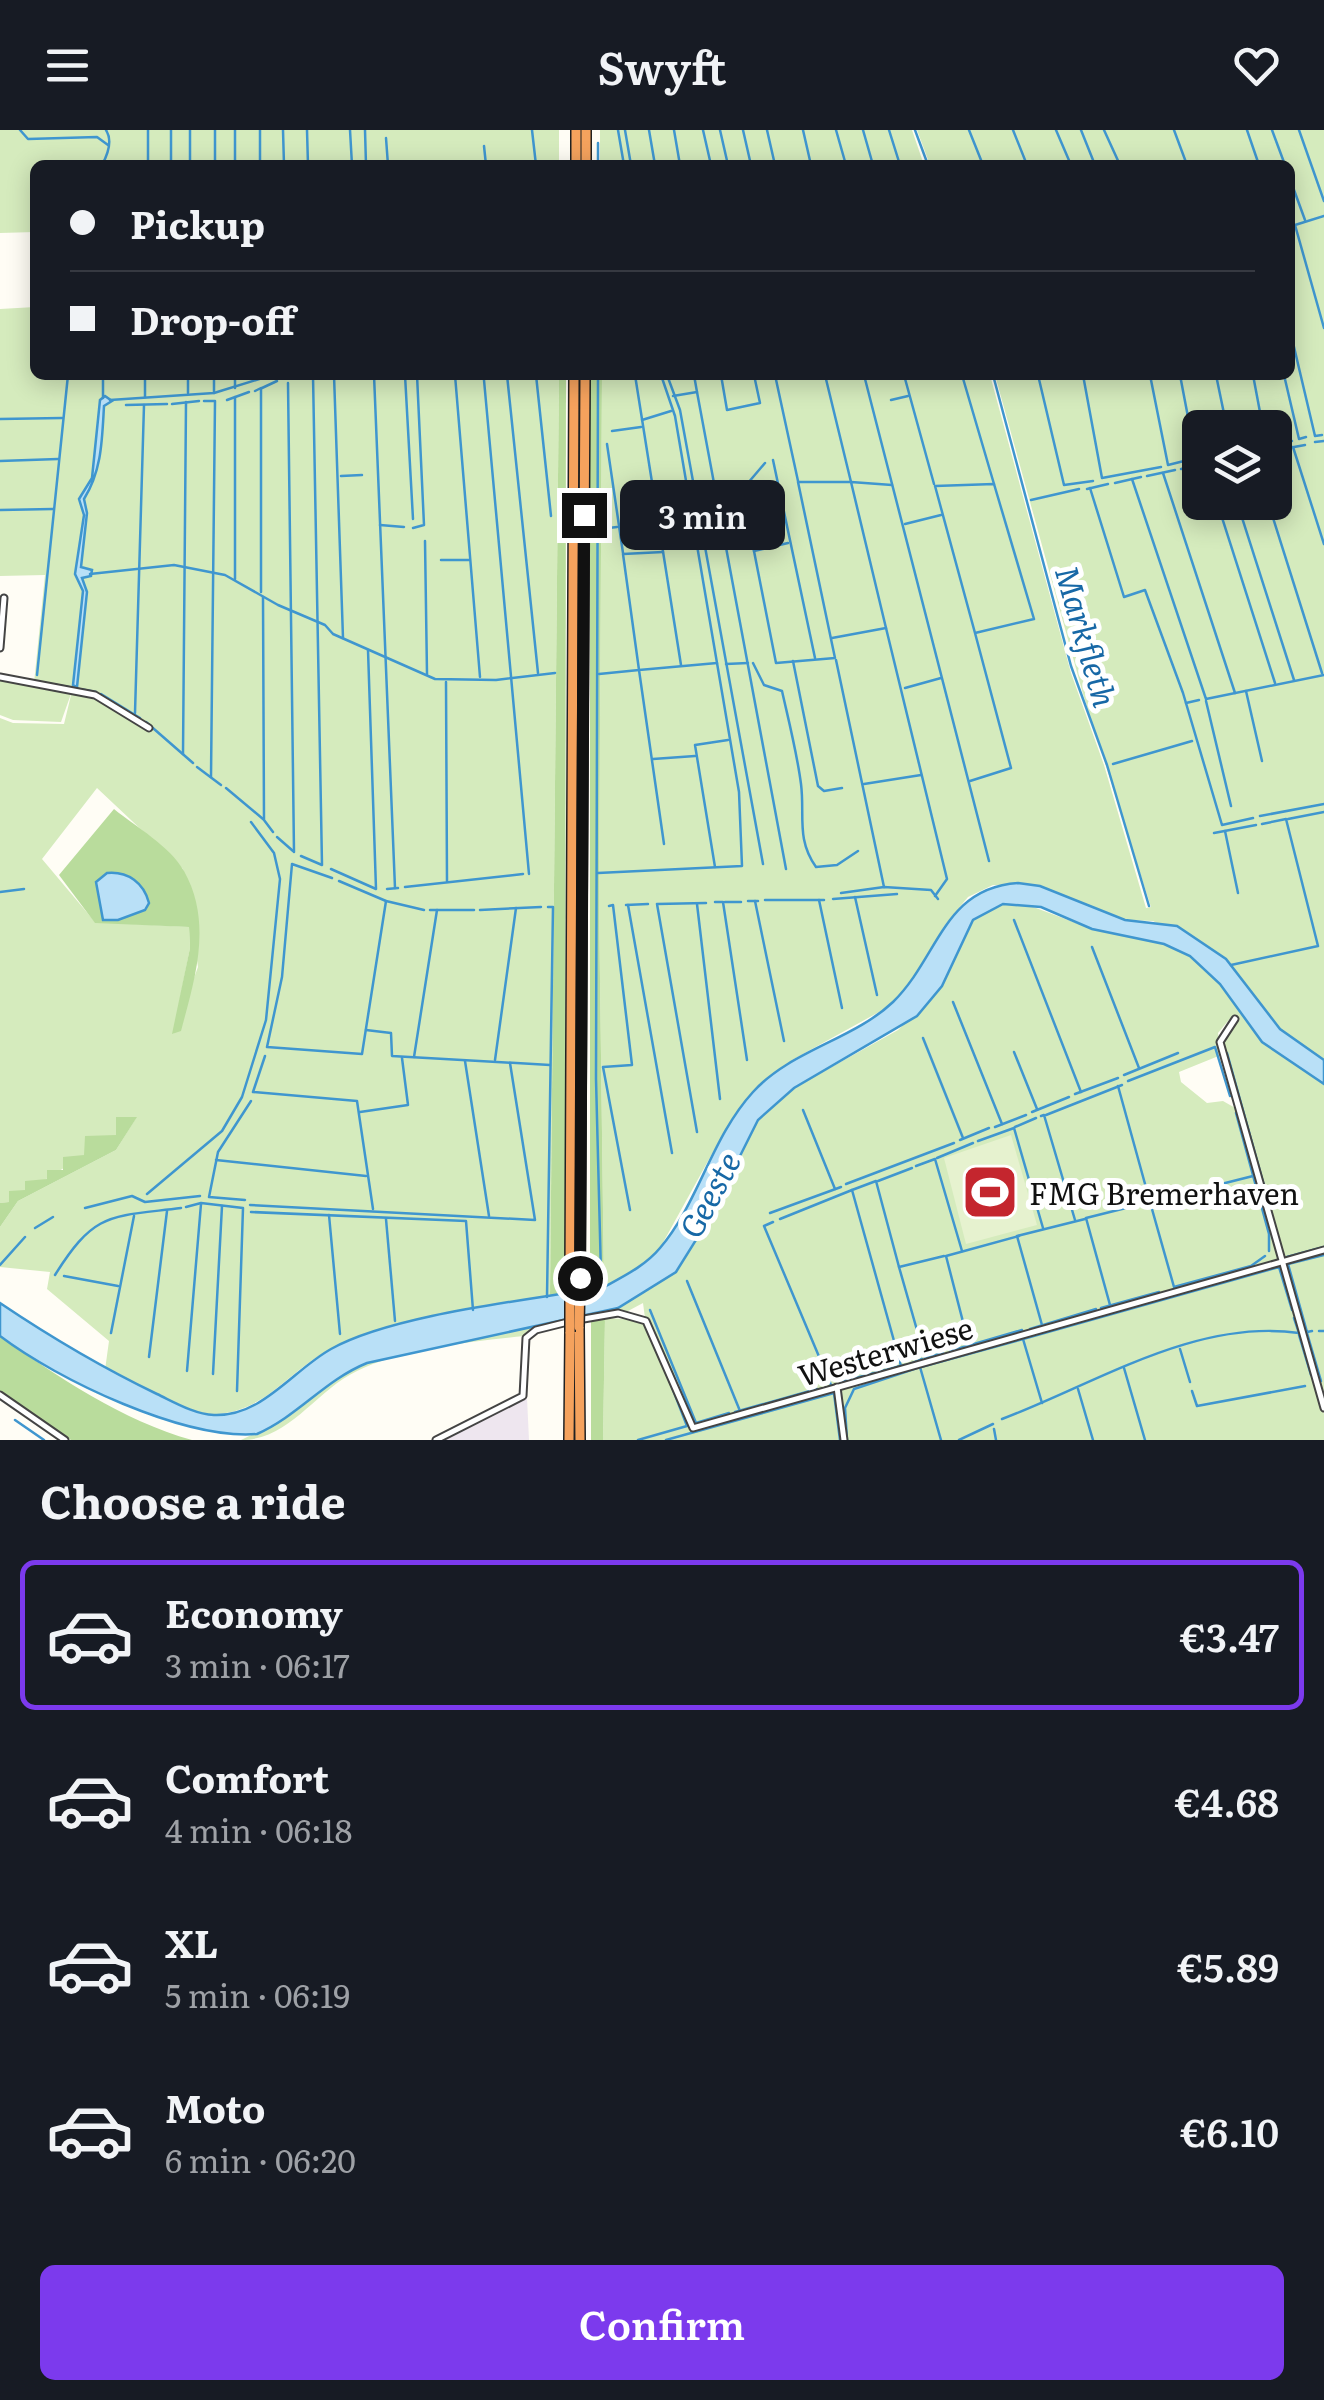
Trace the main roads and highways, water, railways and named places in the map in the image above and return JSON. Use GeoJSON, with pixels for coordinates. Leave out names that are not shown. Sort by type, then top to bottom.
{"type":"FeatureCollection","features":[{"type":"Feature","properties":{"kind":"highway"},"geometry":{"type":"LineString","coordinates":[[576,130],[576,160]]}},
{"type":"Feature","properties":{"kind":"highway"},"geometry":{"type":"LineString","coordinates":[[586,130],[586,160]]}},
{"type":"Feature","properties":{"kind":"highway"},"geometry":{"type":"LineString","coordinates":[[574,380],[575,1279]]}},
{"type":"Feature","properties":{"kind":"highway"},"geometry":{"type":"LineString","coordinates":[[569,1440],[575,1279],[584,380]]}},
{"type":"Feature","properties":{"kind":"highway"},"geometry":{"type":"LineString","coordinates":[[574,1330],[582,1440]]}},
{"type":"Feature","properties":{"kind":"water"},"geometry":{"type":"Polygon","coordinates":[[[105,396],[112,401],[104,406],[98,466],[84,499],[87,513],[81,567],[92,570],[91,576],[82,578],[87,592],[77,687],[73,685],[83,591],[75,574],[84,515],[79,499],[92,478],[100,400],[105,396]]]}},
{"type":"Feature","properties":{"kind":"water"},"geometry":{"type":"Polygon","coordinates":[[[107,873],[128,876],[139,884],[149,903],[145,910],[118,920],[103,920],[96,882],[107,873]]]}},
{"type":"Feature","properties":{"kind":"water","name":"Geeste"},"geometry":{"type":"Polygon","coordinates":[[[1018,883],[1040,886],[1125,920],[1177,926],[1226,959],[1280,1029],[1324,1060],[1324,1084],[1262,1042],[1220,984],[1190,956],[1164,944],[1092,929],[1041,907],[1003,904],[973,920],[942,986],[917,1016],[794,1088],[758,1120],[706,1224],[676,1272],[618,1308],[367,1363],[257,1434],[194,1427],[123,1404],[54,1371],[0,1336],[0,1303],[116,1373],[184,1407],[214,1415],[231,1414],[262,1401],[331,1349],[390,1326],[604,1287],[641,1265],[660,1248],[685,1211],[726,1129],[753,1092],[785,1066],[860,1026],[893,1002],[945,928],[973,897],[1018,883]]]}},
{"type":"Feature","properties":{"kind":"waterway"},"geometry":{"type":"LineString","coordinates":[[20,130],[28,139],[97,137],[108,145]]}},
{"type":"Feature","properties":{"kind":"waterway"},"geometry":{"type":"LineString","coordinates":[[104,160],[109,143],[106,130]]}},
{"type":"Feature","properties":{"kind":"waterway"},"geometry":{"type":"LineString","coordinates":[[148,130],[148,160]]}},
{"type":"Feature","properties":{"kind":"waterway"},"geometry":{"type":"LineString","coordinates":[[171,130],[171,160]]}},
{"type":"Feature","properties":{"kind":"waterway"},"geometry":{"type":"LineString","coordinates":[[190,130],[190,160]]}},
{"type":"Feature","properties":{"kind":"waterway"},"geometry":{"type":"LineString","coordinates":[[215,130],[215,160]]}},
{"type":"Feature","properties":{"kind":"waterway"},"geometry":{"type":"LineString","coordinates":[[235,130],[235,160]]}},
{"type":"Feature","properties":{"kind":"waterway"},"geometry":{"type":"LineString","coordinates":[[260,130],[260,160]]}},
{"type":"Feature","properties":{"kind":"waterway"},"geometry":{"type":"LineString","coordinates":[[283,130],[284,160]]}},
{"type":"Feature","properties":{"kind":"waterway"},"geometry":{"type":"LineString","coordinates":[[307,130],[308,160]]}},
{"type":"Feature","properties":{"kind":"waterway"},"geometry":{"type":"LineString","coordinates":[[350,130],[352,160]]}},
{"type":"Feature","properties":{"kind":"waterway"},"geometry":{"type":"LineString","coordinates":[[365,130],[366,160]]}},
{"type":"Feature","properties":{"kind":"waterway"},"geometry":{"type":"LineString","coordinates":[[532,130],[535,160]]}},
{"type":"Feature","properties":{"kind":"waterway"},"geometry":{"type":"LineString","coordinates":[[618,130],[623,160]]}},
{"type":"Feature","properties":{"kind":"waterway"},"geometry":{"type":"LineString","coordinates":[[625,130],[630,160]]}},
{"type":"Feature","properties":{"kind":"waterway"},"geometry":{"type":"LineString","coordinates":[[649,130],[654,160]]}},
{"type":"Feature","properties":{"kind":"waterway"},"geometry":{"type":"LineString","coordinates":[[674,130],[679,160]]}},
{"type":"Feature","properties":{"kind":"waterway"},"geometry":{"type":"LineString","coordinates":[[703,130],[710,160]]}},
{"type":"Feature","properties":{"kind":"waterway"},"geometry":{"type":"LineString","coordinates":[[720,130],[727,160]]}},
{"type":"Feature","properties":{"kind":"waterway"},"geometry":{"type":"LineString","coordinates":[[743,130],[750,160]]}},
{"type":"Feature","properties":{"kind":"waterway"},"geometry":{"type":"LineString","coordinates":[[767,130],[774,160]]}},
{"type":"Feature","properties":{"kind":"waterway"},"geometry":{"type":"LineString","coordinates":[[803,130],[810,160]]}},
{"type":"Feature","properties":{"kind":"waterway"},"geometry":{"type":"LineString","coordinates":[[836,130],[845,160]]}},
{"type":"Feature","properties":{"kind":"waterway"},"geometry":{"type":"LineString","coordinates":[[863,130],[872,160]]}},
{"type":"Feature","properties":{"kind":"waterway"},"geometry":{"type":"LineString","coordinates":[[889,130],[898,160]]}},
{"type":"Feature","properties":{"kind":"waterway","name":"Markfleth"},"geometry":{"type":"LineString","coordinates":[[915,130],[926,160]]}},
{"type":"Feature","properties":{"kind":"waterway"},"geometry":{"type":"LineString","coordinates":[[969,130],[981,160]]}},
{"type":"Feature","properties":{"kind":"waterway"},"geometry":{"type":"LineString","coordinates":[[1013,130],[1025,160]]}},
{"type":"Feature","properties":{"kind":"waterway"},"geometry":{"type":"LineString","coordinates":[[1056,130],[1069,160]]}},
{"type":"Feature","properties":{"kind":"waterway"},"geometry":{"type":"LineString","coordinates":[[1081,130],[1093,160]]}},
{"type":"Feature","properties":{"kind":"waterway"},"geometry":{"type":"LineString","coordinates":[[1104,130],[1118,160]]}},
{"type":"Feature","properties":{"kind":"waterway"},"geometry":{"type":"LineString","coordinates":[[1174,130],[1185,160]]}},
{"type":"Feature","properties":{"kind":"waterway"},"geometry":{"type":"LineString","coordinates":[[1247,130],[1257,160]]}},
{"type":"Feature","properties":{"kind":"waterway"},"geometry":{"type":"LineString","coordinates":[[1272,130],[1283,160]]}},
{"type":"Feature","properties":{"kind":"waterway"},"geometry":{"type":"LineString","coordinates":[[1299,130],[1324,201]]}},
{"type":"Feature","properties":{"kind":"waterway"},"geometry":{"type":"LineString","coordinates":[[386,138],[388,160]]}},
{"type":"Feature","properties":{"kind":"waterway"},"geometry":{"type":"LineString","coordinates":[[598,143],[598,160]]}},
{"type":"Feature","properties":{"kind":"waterway"},"geometry":{"type":"LineString","coordinates":[[484,146],[485,160]]}},
{"type":"Feature","properties":{"kind":"waterway"},"geometry":{"type":"LineString","coordinates":[[1295,193],[1305,220]]}},
{"type":"Feature","properties":{"kind":"waterway"},"geometry":{"type":"LineString","coordinates":[[1324,216],[1295,225],[1324,328]]}},
{"type":"Feature","properties":{"kind":"waterway"},"geometry":{"type":"LineString","coordinates":[[1295,351],[1315,436],[1322,435]]}},
{"type":"Feature","properties":{"kind":"waterway"},"geometry":{"type":"LineString","coordinates":[[37,675],[67,380]]}},
{"type":"Feature","properties":{"kind":"waterway"},"geometry":{"type":"LineString","coordinates":[[103,380],[103,398]]}},
{"type":"Feature","properties":{"kind":"waterway"},"geometry":{"type":"LineString","coordinates":[[145,380],[145,397]]}},
{"type":"Feature","properties":{"kind":"waterway"},"geometry":{"type":"LineString","coordinates":[[188,380],[188,393]]}},
{"type":"Feature","properties":{"kind":"waterway"},"geometry":{"type":"LineString","coordinates":[[214,380],[214,393]]}},
{"type":"Feature","properties":{"kind":"waterway"},"geometry":{"type":"LineString","coordinates":[[235,380],[235,388]]}},
{"type":"Feature","properties":{"kind":"waterway"},"geometry":{"type":"LineString","coordinates":[[110,400],[214,393],[256,380]]}},
{"type":"Feature","properties":{"kind":"waterway"},"geometry":{"type":"LineString","coordinates":[[301,856],[322,865],[313,380]]}},
{"type":"Feature","properties":{"kind":"waterway"},"geometry":{"type":"LineString","coordinates":[[334,380],[343,638]]}},
{"type":"Feature","properties":{"kind":"waterway"},"geometry":{"type":"LineString","coordinates":[[374,380],[395,888]]}},
{"type":"Feature","properties":{"kind":"waterway"},"geometry":{"type":"LineString","coordinates":[[405,380],[413,519]]}},
{"type":"Feature","properties":{"kind":"waterway"},"geometry":{"type":"LineString","coordinates":[[413,528],[424,525],[417,380]]}},
{"type":"Feature","properties":{"kind":"waterway"},"geometry":{"type":"LineString","coordinates":[[455,380],[480,677]]}},
{"type":"Feature","properties":{"kind":"waterway"},"geometry":{"type":"LineString","coordinates":[[484,380],[529,874]]}},
{"type":"Feature","properties":{"kind":"waterway"},"geometry":{"type":"LineString","coordinates":[[508,380],[538,673]]}},
{"type":"Feature","properties":{"kind":"waterway"},"geometry":{"type":"LineString","coordinates":[[537,380],[551,516]]}},
{"type":"Feature","properties":{"kind":"waterway"},"geometry":{"type":"LineString","coordinates":[[598,380],[596,1079],[601,1274]]}},
{"type":"Feature","properties":{"kind":"waterway"},"geometry":{"type":"LineString","coordinates":[[636,380],[681,665]]}},
{"type":"Feature","properties":{"kind":"waterway"},"geometry":{"type":"LineString","coordinates":[[663,380],[675,416],[717,663],[639,670],[664,844]]}},
{"type":"Feature","properties":{"kind":"waterway"},"geometry":{"type":"LineString","coordinates":[[669,380],[680,410],[763,864]]}},
{"type":"Feature","properties":{"kind":"waterway"},"geometry":{"type":"LineString","coordinates":[[673,396],[697,392],[695,380]]}},
{"type":"Feature","properties":{"kind":"waterway"},"geometry":{"type":"LineString","coordinates":[[722,380],[727,410],[760,403],[755,380]]}},
{"type":"Feature","properties":{"kind":"waterway"},"geometry":{"type":"LineString","coordinates":[[776,380],[798,481]]}},
{"type":"Feature","properties":{"kind":"waterway"},"geometry":{"type":"LineString","coordinates":[[765,463],[742,490],[776,663],[835,658],[798,482],[851,482],[826,380]]}},
{"type":"Feature","properties":{"kind":"waterway"},"geometry":{"type":"LineString","coordinates":[[865,380],[989,861]]}},
{"type":"Feature","properties":{"kind":"waterway"},"geometry":{"type":"LineString","coordinates":[[905,380],[934,484]]}},
{"type":"Feature","properties":{"kind":"waterway"},"geometry":{"type":"LineString","coordinates":[[963,380],[994,484]]}},
{"type":"Feature","properties":{"kind":"waterway","name":"Markfleth"},"geometry":{"type":"LineString","coordinates":[[994,380],[1071,666],[1107,765],[1149,906]]}},
{"type":"Feature","properties":{"kind":"waterway"},"geometry":{"type":"LineString","coordinates":[[1039,380],[1064,485],[1093,481]]}},
{"type":"Feature","properties":{"kind":"waterway"},"geometry":{"type":"LineString","coordinates":[[1084,380],[1102,478],[1161,467]]}},
{"type":"Feature","properties":{"kind":"waterway"},"geometry":{"type":"LineString","coordinates":[[1151,380],[1168,465],[1182,462]]}},
{"type":"Feature","properties":{"kind":"waterway"},"geometry":{"type":"LineString","coordinates":[[1181,380],[1187,410]]}},
{"type":"Feature","properties":{"kind":"waterway"},"geometry":{"type":"LineString","coordinates":[[1217,380],[1223,410]]}},
{"type":"Feature","properties":{"kind":"waterway"},"geometry":{"type":"LineString","coordinates":[[1254,380],[1260,410]]}},
{"type":"Feature","properties":{"kind":"waterway"},"geometry":{"type":"LineString","coordinates":[[1285,380],[1299,439],[1306,437]]}},
{"type":"Feature","properties":{"kind":"waterway"},"geometry":{"type":"LineString","coordinates":[[262,388],[277,381]]}},
{"type":"Feature","properties":{"kind":"waterway"},"geometry":{"type":"LineString","coordinates":[[288,383],[294,852]]}},
{"type":"Feature","properties":{"kind":"waterway"},"geometry":{"type":"LineString","coordinates":[[255,391],[261,388],[261,592]]}},
{"type":"Feature","properties":{"kind":"waterway"},"geometry":{"type":"LineString","coordinates":[[227,400],[249,392]]}},
{"type":"Feature","properties":{"kind":"waterway"},"geometry":{"type":"LineString","coordinates":[[697,392],[786,869]]}},
{"type":"Feature","properties":{"kind":"waterway"},"geometry":{"type":"LineString","coordinates":[[891,400],[908,396]]}},
{"type":"Feature","properties":{"kind":"waterway"},"geometry":{"type":"LineString","coordinates":[[235,397],[235,579]]}},
{"type":"Feature","properties":{"kind":"waterway"},"geometry":{"type":"LineString","coordinates":[[172,404],[199,401]]}},
{"type":"Feature","properties":{"kind":"waterway"},"geometry":{"type":"LineString","coordinates":[[204,401],[215,401],[211,777]]}},
{"type":"Feature","properties":{"kind":"waterway"},"geometry":{"type":"LineString","coordinates":[[183,754],[186,402]]}},
{"type":"Feature","properties":{"kind":"waterway"},"geometry":{"type":"LineString","coordinates":[[126,405],[167,404]]}},
{"type":"Feature","properties":{"kind":"waterway"},"geometry":{"type":"LineString","coordinates":[[135,713],[144,405]]}},
{"type":"Feature","properties":{"kind":"waterway"},"geometry":{"type":"LineString","coordinates":[[642,420],[671,411]]}},
{"type":"Feature","properties":{"kind":"waterway"},"geometry":{"type":"LineString","coordinates":[[0,419],[62,418]]}},
{"type":"Feature","properties":{"kind":"waterway"},"geometry":{"type":"LineString","coordinates":[[612,431],[641,427]]}},
{"type":"Feature","properties":{"kind":"waterway"},"geometry":{"type":"LineString","coordinates":[[1315,442],[1324,441]]}},
{"type":"Feature","properties":{"kind":"waterway"},"geometry":{"type":"LineString","coordinates":[[607,444],[623,553]]}},
{"type":"Feature","properties":{"kind":"waterway"},"geometry":{"type":"LineString","coordinates":[[1294,447],[1305,445]]}},
{"type":"Feature","properties":{"kind":"waterway"},"geometry":{"type":"LineString","coordinates":[[1292,447],[1324,544]]}},
{"type":"Feature","properties":{"kind":"waterway"},"geometry":{"type":"LineString","coordinates":[[0,461],[58,459]]}},
{"type":"Feature","properties":{"kind":"waterway"},"geometry":{"type":"LineString","coordinates":[[773,460],[815,658]]}},
{"type":"Feature","properties":{"kind":"waterway"},"geometry":{"type":"LineString","coordinates":[[1147,476],[1175,470]]}},
{"type":"Feature","properties":{"kind":"waterway"},"geometry":{"type":"LineString","coordinates":[[1163,473],[1235,693]]}},
{"type":"Feature","properties":{"kind":"waterway"},"geometry":{"type":"LineString","coordinates":[[341,476],[362,475]]}},
{"type":"Feature","properties":{"kind":"waterway"},"geometry":{"type":"LineString","coordinates":[[1115,483],[1141,477]]}},
{"type":"Feature","properties":{"kind":"waterway"},"geometry":{"type":"LineString","coordinates":[[1132,479],[1206,699],[1324,675]]}},
{"type":"Feature","properties":{"kind":"waterway"},"geometry":{"type":"LineString","coordinates":[[886,628],[851,482],[892,485]]}},
{"type":"Feature","properties":{"kind":"waterway"},"geometry":{"type":"LineString","coordinates":[[970,781],[1011,768],[975,633],[1034,619],[994,484],[935,486],[975,633]]}},
{"type":"Feature","properties":{"kind":"waterway"},"geometry":{"type":"LineString","coordinates":[[1087,489],[1108,484]]}},
{"type":"Feature","properties":{"kind":"waterway"},"geometry":{"type":"LineString","coordinates":[[1090,488],[1124,597],[1145,590],[1183,693],[1222,825],[1253,818]]}},
{"type":"Feature","properties":{"kind":"waterway"},"geometry":{"type":"LineString","coordinates":[[1031,500],[1079,489]]}},
{"type":"Feature","properties":{"kind":"waterway"},"geometry":{"type":"LineString","coordinates":[[0,510],[53,509]]}},
{"type":"Feature","properties":{"kind":"waterway"},"geometry":{"type":"LineString","coordinates":[[905,524],[941,515]]}},
{"type":"Feature","properties":{"kind":"waterway"},"geometry":{"type":"LineString","coordinates":[[1223,520],[1275,683]]}},
{"type":"Feature","properties":{"kind":"waterway"},"geometry":{"type":"LineString","coordinates":[[1243,520],[1294,680]]}},
{"type":"Feature","properties":{"kind":"waterway"},"geometry":{"type":"LineString","coordinates":[[1274,520],[1322,673]]}},
{"type":"Feature","properties":{"kind":"waterway"},"geometry":{"type":"LineString","coordinates":[[380,525],[404,527]]}},
{"type":"Feature","properties":{"kind":"waterway"},"geometry":{"type":"LineString","coordinates":[[600,529],[617,527]]}},
{"type":"Feature","properties":{"kind":"waterway"},"geometry":{"type":"LineString","coordinates":[[425,541],[427,674]]}},
{"type":"Feature","properties":{"kind":"waterway"},"geometry":{"type":"LineString","coordinates":[[754,551],[788,543]]}},
{"type":"Feature","properties":{"kind":"waterway"},"geometry":{"type":"LineString","coordinates":[[599,674],[639,670],[623,554],[663,552]]}},
{"type":"Feature","properties":{"kind":"waterway"},"geometry":{"type":"LineString","coordinates":[[441,560],[469,560]]}},
{"type":"Feature","properties":{"kind":"waterway"},"geometry":{"type":"LineString","coordinates":[[90,574],[174,565],[225,575],[278,605],[325,625],[333,634],[435,679],[496,680],[555,673]]}},
{"type":"Feature","properties":{"kind":"waterway"},"geometry":{"type":"LineString","coordinates":[[263,597],[264,820],[273,832]]}},
{"type":"Feature","properties":{"kind":"waterway"},"geometry":{"type":"LineString","coordinates":[[832,638],[886,628],[947,879],[935,896]]}},
{"type":"Feature","properties":{"kind":"waterway"},"geometry":{"type":"LineString","coordinates":[[331,869],[376,889],[368,650]]}},
{"type":"Feature","properties":{"kind":"waterway"},"geometry":{"type":"LineString","coordinates":[[836,660],[884,887]]}},
{"type":"Feature","properties":{"kind":"waterway"},"geometry":{"type":"LineString","coordinates":[[793,661],[818,786],[824,791],[842,788]]}},
{"type":"Feature","properties":{"kind":"waterway"},"geometry":{"type":"LineString","coordinates":[[598,873],[742,866],[739,792],[717,663]]}},
{"type":"Feature","properties":{"kind":"waterway"},"geometry":{"type":"LineString","coordinates":[[726,664],[748,663]]}},
{"type":"Feature","properties":{"kind":"waterway"},"geometry":{"type":"LineString","coordinates":[[753,663],[764,685],[782,691],[799,772],[804,837],[810,857],[816,867],[837,865],[858,851]]}},
{"type":"Feature","properties":{"kind":"waterway"},"geometry":{"type":"LineString","coordinates":[[905,688],[941,678]]}},
{"type":"Feature","properties":{"kind":"waterway"},"geometry":{"type":"LineString","coordinates":[[40,682],[96,692]]}},
{"type":"Feature","properties":{"kind":"waterway"},"geometry":{"type":"LineString","coordinates":[[446,682],[447,881]]}},
{"type":"Feature","properties":{"kind":"waterway"},"geometry":{"type":"LineString","coordinates":[[1246,691],[1262,761]]}},
{"type":"Feature","properties":{"kind":"waterway"},"geometry":{"type":"LineString","coordinates":[[101,694],[140,718]]}},
{"type":"Feature","properties":{"kind":"waterway"},"geometry":{"type":"LineString","coordinates":[[1186,703],[1199,700]]}},
{"type":"Feature","properties":{"kind":"waterway"},"geometry":{"type":"LineString","coordinates":[[1206,701],[1231,806]]}},
{"type":"Feature","properties":{"kind":"waterway"},"geometry":{"type":"LineString","coordinates":[[146,722],[193,763]]}},
{"type":"Feature","properties":{"kind":"waterway"},"geometry":{"type":"LineString","coordinates":[[715,867],[695,745],[728,740]]}},
{"type":"Feature","properties":{"kind":"waterway"},"geometry":{"type":"LineString","coordinates":[[1113,764],[1192,741]]}},
{"type":"Feature","properties":{"kind":"waterway"},"geometry":{"type":"LineString","coordinates":[[653,759],[695,756]]}},
{"type":"Feature","properties":{"kind":"waterway"},"geometry":{"type":"LineString","coordinates":[[197,767],[221,785]]}},
{"type":"Feature","properties":{"kind":"waterway"},"geometry":{"type":"LineString","coordinates":[[864,784],[921,775]]}},
{"type":"Feature","properties":{"kind":"waterway"},"geometry":{"type":"LineString","coordinates":[[226,788],[263,819]]}},
{"type":"Feature","properties":{"kind":"waterway"},"geometry":{"type":"LineString","coordinates":[[1260,816],[1324,804]]}},
{"type":"Feature","properties":{"kind":"waterway"},"geometry":{"type":"LineString","coordinates":[[1288,819],[1324,812]]}},
{"type":"Feature","properties":{"kind":"waterway"},"geometry":{"type":"LineString","coordinates":[[1231,965],[1318,946],[1286,819],[1262,824]]}},
{"type":"Feature","properties":{"kind":"waterway"},"geometry":{"type":"LineString","coordinates":[[147,1194],[222,1131],[242,1097],[266,1020],[280,879],[274,853],[251,822]]}},
{"type":"Feature","properties":{"kind":"waterway"},"geometry":{"type":"LineString","coordinates":[[1214,833],[1256,825]]}},
{"type":"Feature","properties":{"kind":"waterway"},"geometry":{"type":"LineString","coordinates":[[1225,831],[1238,893]]}},
{"type":"Feature","properties":{"kind":"waterway"},"geometry":{"type":"LineString","coordinates":[[277,837],[293,851]]}},
{"type":"Feature","properties":{"kind":"waterway"},"geometry":{"type":"LineString","coordinates":[[332,878],[292,864],[282,977],[267,1047],[362,1054],[386,901]]}},
{"type":"Feature","properties":{"kind":"waterway"},"geometry":{"type":"LineString","coordinates":[[405,887],[523,874]]}},
{"type":"Feature","properties":{"kind":"waterway"},"geometry":{"type":"LineString","coordinates":[[339,881],[386,901],[424,910]]}},
{"type":"Feature","properties":{"kind":"waterway"},"geometry":{"type":"LineString","coordinates":[[841,893],[884,887],[931,890],[938,899]]}},
{"type":"Feature","properties":{"kind":"waterway"},"geometry":{"type":"LineString","coordinates":[[387,889],[398,888]]}},
{"type":"Feature","properties":{"kind":"waterway"},"geometry":{"type":"LineString","coordinates":[[0,892],[24,889]]}},
{"type":"Feature","properties":{"kind":"waterway"},"geometry":{"type":"LineString","coordinates":[[833,899],[897,894]]}},
{"type":"Feature","properties":{"kind":"waterway"},"geometry":{"type":"LineString","coordinates":[[855,897],[877,995]]}},
{"type":"Feature","properties":{"kind":"waterway"},"geometry":{"type":"LineString","coordinates":[[765,900],[824,900]]}},
{"type":"Feature","properties":{"kind":"waterway"},"geometry":{"type":"LineString","coordinates":[[819,900],[842,1008]]}},
{"type":"Feature","properties":{"kind":"waterway"},"geometry":{"type":"LineString","coordinates":[[748,901],[758,901]]}},
{"type":"Feature","properties":{"kind":"waterway"},"geometry":{"type":"LineString","coordinates":[[755,901],[784,1041]]}},
{"type":"Feature","properties":{"kind":"waterway"},"geometry":{"type":"LineString","coordinates":[[715,902],[723,902],[747,1060]]}},
{"type":"Feature","properties":{"kind":"waterway"},"geometry":{"type":"LineString","coordinates":[[725,902],[741,902]]}},
{"type":"Feature","properties":{"kind":"waterway"},"geometry":{"type":"LineString","coordinates":[[697,1132],[657,904],[706,903]]}},
{"type":"Feature","properties":{"kind":"waterway"},"geometry":{"type":"LineString","coordinates":[[626,905],[648,904]]}},
{"type":"Feature","properties":{"kind":"waterway"},"geometry":{"type":"LineString","coordinates":[[697,904],[720,1099]]}},
{"type":"Feature","properties":{"kind":"waterway"},"geometry":{"type":"LineString","coordinates":[[609,906],[613,905],[632,1065],[603,1067],[630,1210]]}},
{"type":"Feature","properties":{"kind":"waterway"},"geometry":{"type":"LineString","coordinates":[[628,905],[672,1153]]}},
{"type":"Feature","properties":{"kind":"waterway"},"geometry":{"type":"LineString","coordinates":[[480,910],[541,907]]}},
{"type":"Feature","properties":{"kind":"waterway"},"geometry":{"type":"LineString","coordinates":[[547,1297],[553,907],[548,907]]}},
{"type":"Feature","properties":{"kind":"waterway"},"geometry":{"type":"LineString","coordinates":[[495,1060],[516,908]]}},
{"type":"Feature","properties":{"kind":"waterway"},"geometry":{"type":"LineString","coordinates":[[430,910],[474,910]]}},
{"type":"Feature","properties":{"kind":"waterway"},"geometry":{"type":"LineString","coordinates":[[414,1057],[437,910]]}},
{"type":"Feature","properties":{"kind":"waterway"},"geometry":{"type":"LineString","coordinates":[[1014,920],[1081,1092]]}},
{"type":"Feature","properties":{"kind":"waterway"},"geometry":{"type":"LineString","coordinates":[[1092,947],[1139,1068]]}},
{"type":"Feature","properties":{"kind":"waterway"},"geometry":{"type":"LineString","coordinates":[[953,1002],[1002,1124]]}},
{"type":"Feature","properties":{"kind":"waterway"},"geometry":{"type":"LineString","coordinates":[[366,1030],[391,1033],[392,1056],[550,1065]]}},
{"type":"Feature","properties":{"kind":"waterway"},"geometry":{"type":"LineString","coordinates":[[923,1038],[963,1138]]}},
{"type":"Feature","properties":{"kind":"waterway"},"geometry":{"type":"LineString","coordinates":[[1128,1081],[1215,1047],[1230,1096]]}},
{"type":"Feature","properties":{"kind":"waterway"},"geometry":{"type":"LineString","coordinates":[[1014,1052],[1037,1109]]}},
{"type":"Feature","properties":{"kind":"waterway"},"geometry":{"type":"LineString","coordinates":[[1124,1075],[1178,1053]]}},
{"type":"Feature","properties":{"kind":"waterway"},"geometry":{"type":"LineString","coordinates":[[1227,1053],[1266,1193]]}},
{"type":"Feature","properties":{"kind":"waterway"},"geometry":{"type":"LineString","coordinates":[[265,1056],[253,1092],[357,1101],[373,1209]]}},
{"type":"Feature","properties":{"kind":"waterway"},"geometry":{"type":"LineString","coordinates":[[360,1112],[408,1105],[402,1058]]}},
{"type":"Feature","properties":{"kind":"waterway"},"geometry":{"type":"LineString","coordinates":[[465,1061],[489,1216]]}},
{"type":"Feature","properties":{"kind":"waterway"},"geometry":{"type":"LineString","coordinates":[[250,1205],[535,1220],[510,1063]]}},
{"type":"Feature","properties":{"kind":"waterway"},"geometry":{"type":"LineString","coordinates":[[1075,1094],[1118,1078]]}},
{"type":"Feature","properties":{"kind":"waterway"},"geometry":{"type":"LineString","coordinates":[[1046,1115],[1122,1085]]}},
{"type":"Feature","properties":{"kind":"waterway"},"geometry":{"type":"LineString","coordinates":[[1110,1305],[1086,1218],[1150,1202],[1118,1086]]}},
{"type":"Feature","properties":{"kind":"waterway"},"geometry":{"type":"LineString","coordinates":[[1032,1112],[1069,1097]]}},
{"type":"Feature","properties":{"kind":"waterway"},"geometry":{"type":"LineString","coordinates":[[245,1200],[209,1197],[218,1152],[251,1101]]}},
{"type":"Feature","properties":{"kind":"waterway"},"geometry":{"type":"LineString","coordinates":[[803,1110],[835,1189]]}},
{"type":"Feature","properties":{"kind":"waterway"},"geometry":{"type":"LineString","coordinates":[[1236,1113],[1269,1234],[1269,1251]]}},
{"type":"Feature","properties":{"kind":"waterway"},"geometry":{"type":"LineString","coordinates":[[995,1127],[1026,1115]]}},
{"type":"Feature","properties":{"kind":"waterway"},"geometry":{"type":"LineString","coordinates":[[1041,1116],[1044,1115],[1075,1220]]}},
{"type":"Feature","properties":{"kind":"waterway"},"geometry":{"type":"LineString","coordinates":[[1015,1127],[1036,1118]]}},
{"type":"Feature","properties":{"kind":"waterway"},"geometry":{"type":"LineString","coordinates":[[960,1140],[989,1128]]}},
{"type":"Feature","properties":{"kind":"waterway"},"geometry":{"type":"LineString","coordinates":[[978,1141],[1014,1128],[1043,1228]]}},
{"type":"Feature","properties":{"kind":"waterway"},"geometry":{"type":"LineString","coordinates":[[846,1184],[954,1143]]}},
{"type":"Feature","properties":{"kind":"waterway"},"geometry":{"type":"LineString","coordinates":[[937,1158],[973,1143]]}},
{"type":"Feature","properties":{"kind":"waterway"},"geometry":{"type":"LineString","coordinates":[[916,1166],[935,1159],[962,1251]]}},
{"type":"Feature","properties":{"kind":"waterway"},"geometry":{"type":"LineString","coordinates":[[216,1160],[366,1176]]}},
{"type":"Feature","properties":{"kind":"waterway"},"geometry":{"type":"LineString","coordinates":[[878,1181],[912,1168]]}},
{"type":"Feature","properties":{"kind":"waterway"},"geometry":{"type":"LineString","coordinates":[[1253,1176],[1150,1202],[1174,1287],[1251,1266],[1265,1256]]}},
{"type":"Feature","properties":{"kind":"waterway"},"geometry":{"type":"LineString","coordinates":[[899,1267],[876,1181],[852,1190],[901,1366],[905,1365]]}},
{"type":"Feature","properties":{"kind":"waterway"},"geometry":{"type":"LineString","coordinates":[[770,1213],[841,1187]]}},
{"type":"Feature","properties":{"kind":"waterway"},"geometry":{"type":"LineString","coordinates":[[780,1219],[852,1190]]}},
{"type":"Feature","properties":{"kind":"waterway"},"geometry":{"type":"LineString","coordinates":[[85,1208],[132,1196],[145,1202],[200,1196]]}},
{"type":"Feature","properties":{"kind":"waterway"},"geometry":{"type":"LineString","coordinates":[[186,1207],[201,1203],[243,1208],[237,1391]]}},
{"type":"Feature","properties":{"kind":"waterway"},"geometry":{"type":"LineString","coordinates":[[187,1371],[201,1204]]}},
{"type":"Feature","properties":{"kind":"waterway"},"geometry":{"type":"LineString","coordinates":[[213,1374],[222,1206]]}},
{"type":"Feature","properties":{"kind":"waterway"},"geometry":{"type":"LineString","coordinates":[[55,1275],[82,1239],[106,1221],[181,1208]]}},
{"type":"Feature","properties":{"kind":"waterway"},"geometry":{"type":"LineString","coordinates":[[149,1357],[167,1211]]}},
{"type":"Feature","properties":{"kind":"waterway"},"geometry":{"type":"LineString","coordinates":[[251,1212],[466,1221],[473,1310]]}},
{"type":"Feature","properties":{"kind":"waterway"},"geometry":{"type":"LineString","coordinates":[[329,1215],[340,1334]]}},
{"type":"Feature","properties":{"kind":"waterway"},"geometry":{"type":"LineString","coordinates":[[111,1333],[134,1216]]}},
{"type":"Feature","properties":{"kind":"waterway"},"geometry":{"type":"LineString","coordinates":[[35,1228],[53,1217]]}},
{"type":"Feature","properties":{"kind":"waterway"},"geometry":{"type":"LineString","coordinates":[[386,1219],[395,1321]]}},
{"type":"Feature","properties":{"kind":"waterway"},"geometry":{"type":"LineString","coordinates":[[1042,1325],[1017,1236],[1085,1219]]}},
{"type":"Feature","properties":{"kind":"waterway"},"geometry":{"type":"LineString","coordinates":[[773,1222],[764,1226],[831,1385]]}},
{"type":"Feature","properties":{"kind":"waterway"},"geometry":{"type":"LineString","coordinates":[[969,1345],[946,1256],[1019,1236]]}},
{"type":"Feature","properties":{"kind":"waterway"},"geometry":{"type":"LineString","coordinates":[[0,1265],[25,1237]]}},
{"type":"Feature","properties":{"kind":"waterway"},"geometry":{"type":"LineString","coordinates":[[1287,1257],[1324,1247]]}},
{"type":"Feature","properties":{"kind":"waterway"},"geometry":{"type":"LineString","coordinates":[[1312,1331],[1307,1332],[1288,1264],[1324,1255]]}},
{"type":"Feature","properties":{"kind":"waterway"},"geometry":{"type":"LineString","coordinates":[[943,1353],[925,1358],[899,1267],[944,1256]]}},
{"type":"Feature","properties":{"kind":"waterway"},"geometry":{"type":"LineString","coordinates":[[1023,1339],[1279,1267],[1292,1310]]}},
{"type":"Feature","properties":{"kind":"waterway"},"geometry":{"type":"LineString","coordinates":[[64,1276],[118,1286]]}},
{"type":"Feature","properties":{"kind":"waterway"},"geometry":{"type":"LineString","coordinates":[[687,1281],[740,1411]]}},
{"type":"Feature","properties":{"kind":"waterway"},"geometry":{"type":"LineString","coordinates":[[1101,1308],[1159,1292]]}},
{"type":"Feature","properties":{"kind":"waterway"},"geometry":{"type":"LineString","coordinates":[[1030,1329],[1096,1309]]}},
{"type":"Feature","properties":{"kind":"waterway"},"geometry":{"type":"LineString","coordinates":[[650,1310],[696,1423],[729,1413]]}},
{"type":"Feature","properties":{"kind":"waterway"},"geometry":{"type":"LineString","coordinates":[[1002,1419],[1184,1344],[1260,1331],[1299,1333],[1294,1318]]}},
{"type":"Feature","properties":{"kind":"waterway"},"geometry":{"type":"LineString","coordinates":[[950,1351],[1022,1330]]}},
{"type":"Feature","properties":{"kind":"waterway"},"geometry":{"type":"LineString","coordinates":[[1319,1331],[1324,1331]]}},
{"type":"Feature","properties":{"kind":"waterway"},"geometry":{"type":"LineString","coordinates":[[1307,1333],[1321,1381]]}},
{"type":"Feature","properties":{"kind":"waterway"},"geometry":{"type":"LineString","coordinates":[[1299,1335],[1311,1375]]}},
{"type":"Feature","properties":{"kind":"waterway"},"geometry":{"type":"LineString","coordinates":[[921,1367],[1023,1339],[1042,1403]]}},
{"type":"Feature","properties":{"kind":"waterway"},"geometry":{"type":"LineString","coordinates":[[1180,1349],[1190,1382]]}},
{"type":"Feature","properties":{"kind":"waterway"},"geometry":{"type":"LineString","coordinates":[[910,1364],[922,1359]]}},
{"type":"Feature","properties":{"kind":"waterway"},"geometry":{"type":"LineString","coordinates":[[841,1382],[900,1366]]}},
{"type":"Feature","properties":{"kind":"waterway"},"geometry":{"type":"LineString","coordinates":[[847,1440],[845,1408],[854,1389],[920,1367],[941,1440]]}},
{"type":"Feature","properties":{"kind":"waterway"},"geometry":{"type":"LineString","coordinates":[[1124,1368],[1145,1440]]}},
{"type":"Feature","properties":{"kind":"waterway"},"geometry":{"type":"LineString","coordinates":[[638,1440],[687,1426],[667,1374]]}},
{"type":"Feature","properties":{"kind":"waterway"},"geometry":{"type":"LineString","coordinates":[[1192,1391],[1197,1406],[1305,1386]]}},
{"type":"Feature","properties":{"kind":"waterway"},"geometry":{"type":"LineString","coordinates":[[735,1412],[817,1389]]}},
{"type":"Feature","properties":{"kind":"waterway"},"geometry":{"type":"LineString","coordinates":[[1078,1389],[1093,1440]]}},
{"type":"Feature","properties":{"kind":"waterway"},"geometry":{"type":"LineString","coordinates":[[666,1440],[834,1393],[840,1440]]}},
{"type":"Feature","properties":{"kind":"waterway"},"geometry":{"type":"LineString","coordinates":[[15,1420],[44,1440]]}},
{"type":"Feature","properties":{"kind":"waterway"},"geometry":{"type":"LineString","coordinates":[[959,1440],[993,1424]]}},
{"type":"Feature","properties":{"kind":"waterway"},"geometry":{"type":"LineString","coordinates":[[994,1429],[996,1440]]}},
{"type":"Feature","properties":{"kind":"place","name":"FMG Bremerhaven"},"geometry":{"type":"Point","coordinates":[990,1192]}}]}
